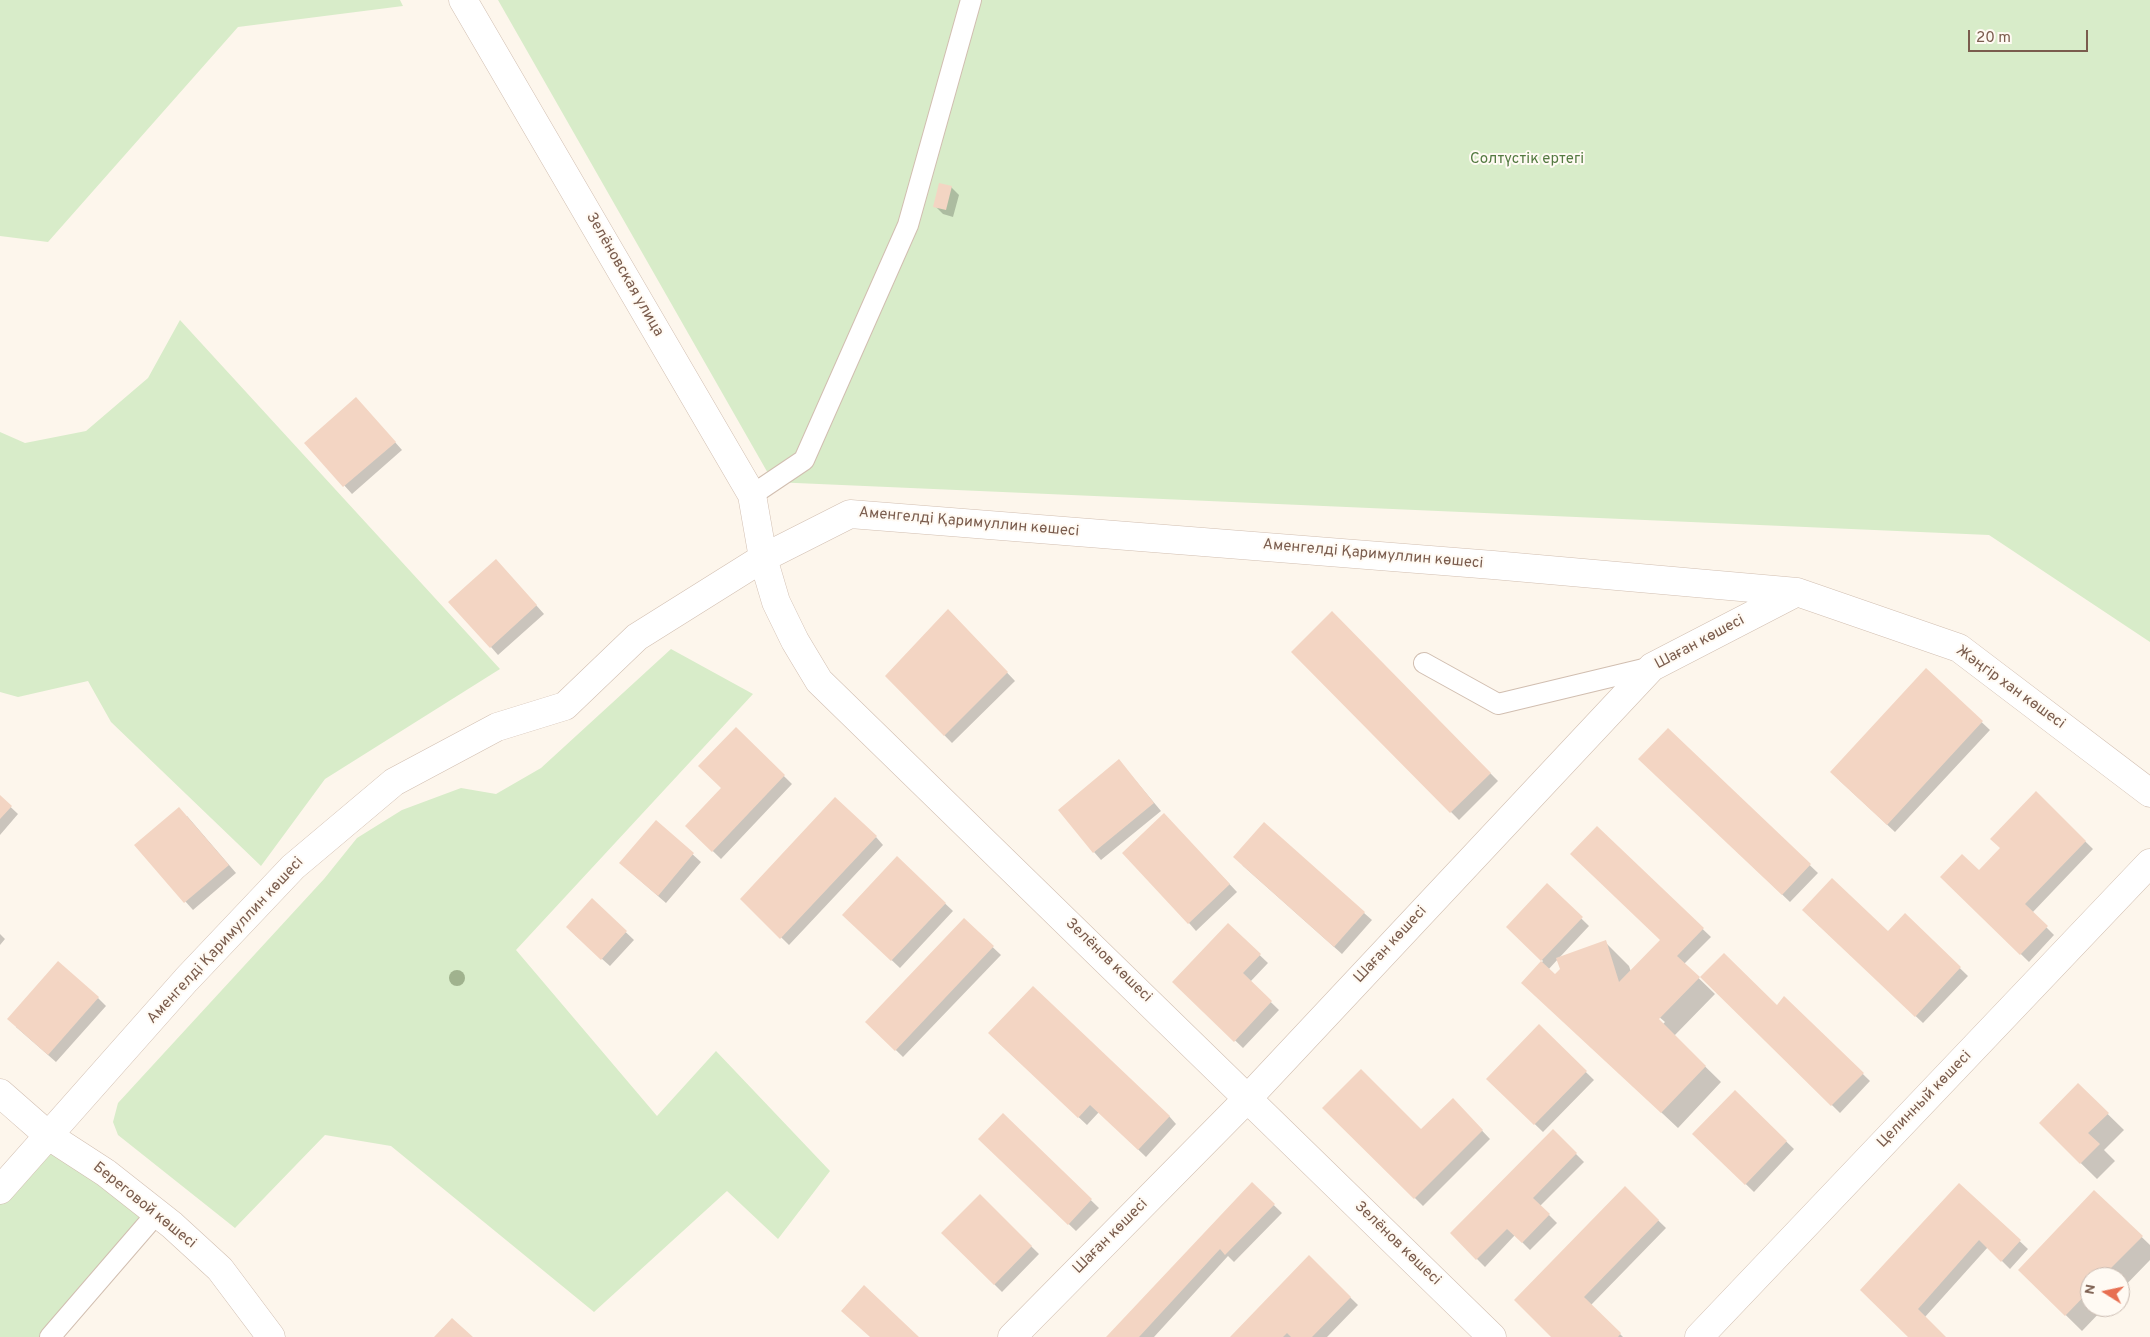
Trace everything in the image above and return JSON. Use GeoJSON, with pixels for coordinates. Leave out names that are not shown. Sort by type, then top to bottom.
{"type":"FeatureCollection","features":[{"type":"Feature","properties":{"kind":"street","name":"Зелёновская улица"},"geometry":{"type":"LineString","coordinates":[[463,0],[752,495],[763,558]]}},
{"type":"Feature","properties":{"kind":"street","name":"Аменгелді Қаримуллин көшесі"},"geometry":{"type":"LineString","coordinates":[[0,1190],[186,980],[293,868],[394,782],[497,728],[565,706],[637,637],[763,558],[850,514],[1493,565],[1798,592]]}},
{"type":"Feature","properties":{"kind":"street","name":"Зелёнов көшесі"},"geometry":{"type":"LineString","coordinates":[[763,558],[776,602],[795,641],[820,681],[1492,1337]]}},
{"type":"Feature","properties":{"kind":"street","name":"Шаған көшесі"},"geometry":{"type":"LineString","coordinates":[[1012,1337],[1248,1098],[1652,667],[1798,592]]}},
{"type":"Feature","properties":{"kind":"street","name":"Жәңгір хан көшесі"},"geometry":{"type":"LineString","coordinates":[[1798,592],[1959,648],[2150,793]]}},
{"type":"Feature","properties":{"kind":"street","name":"Целинный көшесі"},"geometry":{"type":"LineString","coordinates":[[1699,1337],[2150,863]]}},
{"type":"Feature","properties":{"kind":"street","name":"Береговой көшесі"},"geometry":{"type":"LineString","coordinates":[[0,1093],[49,1136],[106,1173],[157,1213],[220,1269],[271,1337]]}},
{"type":"Feature","properties":{"kind":"lane"},"geometry":{"type":"LineString","coordinates":[[752,495],[804,460],[908,225],[971,0]]}},
{"type":"Feature","properties":{"kind":"lane"},"geometry":{"type":"LineString","coordinates":[[1424,663],[1498,704],[1652,667]]}},
{"type":"Feature","properties":{"kind":"lane"},"geometry":{"type":"LineString","coordinates":[[50,1337],[157,1213]]}},
{"type":"Feature","properties":{"kind":"green space"},"geometry":{"type":"Polygon","coordinates":[[[0,0],[400,0],[403,6],[238,27],[48,242],[0,236],[0,0]]]}},
{"type":"Feature","properties":{"kind":"green space","name":"Солтүстік ертегі"},"geometry":{"type":"Polygon","coordinates":[[[498,0],[2150,0],[2150,642],[1989,535],[773,482],[498,0]]]}},
{"type":"Feature","properties":{"kind":"green space"},"geometry":{"type":"Polygon","coordinates":[[[180,320],[500,669],[325,779],[261,866],[111,722],[88,681],[18,697],[0,692],[0,432],[25,443],[86,431],[148,378],[180,320]]]}},
{"type":"Feature","properties":{"kind":"green space"},"geometry":{"type":"Polygon","coordinates":[[[671,649],[753,694],[516,950],[657,1116],[716,1051],[830,1171],[778,1239],[727,1191],[594,1312],[391,1146],[325,1135],[235,1228],[118,1135],[113,1122],[118,1103],[324,879],[357,838],[402,810],[461,788],[496,794],[541,768],[671,649]]]}},
{"type":"Feature","properties":{"kind":"green space"},"geometry":{"type":"Polygon","coordinates":[[[49,1136],[157,1213],[50,1337],[0,1337],[0,1190],[49,1136]]]}},
{"type":"Feature","properties":{"kind":"building"},"geometry":{"type":"Polygon","coordinates":[[[939,183],[952,186],[946,210],[933,207],[939,183]]]}},
{"type":"Feature","properties":{"kind":"building"},"geometry":{"type":"Polygon","coordinates":[[[356,397],[396,442],[343,487],[304,443],[356,397]]]}},
{"type":"Feature","properties":{"kind":"building"},"geometry":{"type":"Polygon","coordinates":[[[496,559],[537,605],[490,648],[448,602],[496,559]]]}},
{"type":"Feature","properties":{"kind":"building"},"geometry":{"type":"Polygon","coordinates":[[[948,609],[1008,672],[944,736],[885,676],[948,609]]]}},
{"type":"Feature","properties":{"kind":"building"},"geometry":{"type":"Polygon","coordinates":[[[1332,611],[1491,773],[1450,813],[1291,652],[1332,611]]]}},
{"type":"Feature","properties":{"kind":"building"},"geometry":{"type":"Polygon","coordinates":[[[1926,668],[1983,721],[1887,825],[1830,772],[1926,668]]]}},
{"type":"Feature","properties":{"kind":"building"},"geometry":{"type":"Polygon","coordinates":[[[736,727],[785,775],[712,852],[685,826],[721,788],[698,766],[736,727]]]}},
{"type":"Feature","properties":{"kind":"building"},"geometry":{"type":"Polygon","coordinates":[[[1668,728],[1811,864],[1782,895],[1638,759],[1668,728]]]}},
{"type":"Feature","properties":{"kind":"building"},"geometry":{"type":"Polygon","coordinates":[[[1119,759],[1154,803],[1093,853],[1058,810],[1119,759]]]}},
{"type":"Feature","properties":{"kind":"building"},"geometry":{"type":"Polygon","coordinates":[[[2036,791],[2086,841],[2025,904],[2048,926],[2020,955],[1940,877],[1962,854],[1979,870],[2000,848],[1990,839],[2036,791]]]}},
{"type":"Feature","properties":{"kind":"building"},"geometry":{"type":"Polygon","coordinates":[[[0,795],[12,806],[0,819],[0,795]]]}},
{"type":"Feature","properties":{"kind":"building"},"geometry":{"type":"Polygon","coordinates":[[[835,797],[877,836],[780,939],[740,899],[835,797]]]}},
{"type":"Feature","properties":{"kind":"building"},"geometry":{"type":"Polygon","coordinates":[[[179,807],[229,865],[184,903],[134,845],[179,807]]]}},
{"type":"Feature","properties":{"kind":"building"},"geometry":{"type":"Polygon","coordinates":[[[1164,813],[1230,884],[1188,924],[1122,853],[1164,813]]]}},
{"type":"Feature","properties":{"kind":"building"},"geometry":{"type":"Polygon","coordinates":[[[656,820],[694,853],[658,896],[619,863],[656,820]]]}},
{"type":"Feature","properties":{"kind":"building"},"geometry":{"type":"Polygon","coordinates":[[[1264,822],[1365,912],[1334,947],[1233,857],[1264,822]]]}},
{"type":"Feature","properties":{"kind":"building"},"geometry":{"type":"Polygon","coordinates":[[[1597,826],[1704,928],[1677,956],[1700,977],[1659,1019],[1706,1066],[1661,1113],[1521,983],[1541,961],[1555,974],[1560,969],[1556,958],[1606,940],[1619,982],[1660,940],[1570,854],[1597,826]]]}},
{"type":"Feature","properties":{"kind":"building"},"geometry":{"type":"Polygon","coordinates":[[[897,856],[946,903],[891,961],[842,915],[897,856]]]}},
{"type":"Feature","properties":{"kind":"building"},"geometry":{"type":"Polygon","coordinates":[[[1832,878],[1888,931],[1905,913],[1961,967],[1915,1017],[1802,910],[1832,878]]]}},
{"type":"Feature","properties":{"kind":"building"},"geometry":{"type":"Polygon","coordinates":[[[1547,883],[1583,917],[1541,961],[1506,927],[1547,883]]]}},
{"type":"Feature","properties":{"kind":"building"},"geometry":{"type":"Polygon","coordinates":[[[592,898],[627,931],[601,960],[566,927],[592,898]]]}},
{"type":"Feature","properties":{"kind":"building"},"geometry":{"type":"Polygon","coordinates":[[[964,918],[994,946],[895,1051],[865,1022],[964,918]]]}},
{"type":"Feature","properties":{"kind":"building"},"geometry":{"type":"Polygon","coordinates":[[[1228,923],[1261,954],[1243,973],[1272,1001],[1234,1042],[1172,982],[1228,923]]]}},
{"type":"Feature","properties":{"kind":"building"},"geometry":{"type":"Polygon","coordinates":[[[1724,953],[1777,1005],[1784,996],[1864,1073],[1831,1106],[1700,977],[1724,953]]]}},
{"type":"Feature","properties":{"kind":"building"},"geometry":{"type":"Polygon","coordinates":[[[58,961],[99,997],[48,1055],[7,1019],[58,961]]]}},
{"type":"Feature","properties":{"kind":"building"},"geometry":{"type":"Polygon","coordinates":[[[1033,986],[1170,1116],[1138,1150],[1090,1105],[1078,1118],[988,1033],[1033,986]]]}},
{"type":"Feature","properties":{"kind":"building"},"geometry":{"type":"Polygon","coordinates":[[[1539,1024],[1587,1071],[1534,1125],[1486,1079],[1539,1024]]]}},
{"type":"Feature","properties":{"kind":"building"},"geometry":{"type":"Polygon","coordinates":[[[1361,1069],[1421,1129],[1453,1098],[1483,1130],[1414,1199],[1322,1108],[1361,1069]]]}},
{"type":"Feature","properties":{"kind":"building"},"geometry":{"type":"Polygon","coordinates":[[[2078,1083],[2109,1113],[2088,1133],[2100,1144],[2080,1164],[2039,1123],[2078,1083]]]}},
{"type":"Feature","properties":{"kind":"building"},"geometry":{"type":"Polygon","coordinates":[[[1735,1090],[1787,1141],[1745,1185],[1692,1134],[1735,1090]]]}},
{"type":"Feature","properties":{"kind":"building"},"geometry":{"type":"Polygon","coordinates":[[[1003,1113],[1092,1199],[1068,1225],[978,1139],[1003,1113]]]}},
{"type":"Feature","properties":{"kind":"building"},"geometry":{"type":"Polygon","coordinates":[[[1553,1129],[1577,1153],[1533,1198],[1550,1214],[1522,1243],[1507,1229],[1476,1260],[1450,1233],[1553,1129]]]}},
{"type":"Feature","properties":{"kind":"building"},"geometry":{"type":"Polygon","coordinates":[[[1252,1182],[1275,1204],[1225,1255],[1220,1249],[1139,1337],[1106,1337],[1252,1182]]]}},
{"type":"Feature","properties":{"kind":"building"},"geometry":{"type":"Polygon","coordinates":[[[1959,1183],[2021,1240],[2001,1262],[1979,1240],[1918,1309],[1946,1337],[1908,1337],[1860,1290],[1959,1183]]]}},
{"type":"Feature","properties":{"kind":"building"},"geometry":{"type":"Polygon","coordinates":[[[1625,1186],[1659,1220],[1584,1297],[1621,1333],[1618,1337],[1551,1337],[1514,1300],[1625,1186]]]}},
{"type":"Feature","properties":{"kind":"building"},"geometry":{"type":"Polygon","coordinates":[[[2094,1190],[2143,1236],[2112,1267],[2080,1267],[2080,1300],[2065,1316],[2018,1270],[2094,1190]]]}},
{"type":"Feature","properties":{"kind":"building"},"geometry":{"type":"Polygon","coordinates":[[[980,1194],[1032,1246],[994,1285],[941,1233],[980,1194]]]}},
{"type":"Feature","properties":{"kind":"building"},"geometry":{"type":"Polygon","coordinates":[[[1309,1255],[1351,1297],[1312,1337],[1291,1337],[1287,1333],[1283,1337],[1230,1337],[1309,1255]]]}},
{"type":"Feature","properties":{"kind":"building"},"geometry":{"type":"Polygon","coordinates":[[[864,1285],[919,1337],[870,1337],[841,1311],[864,1285]]]}},
{"type":"Feature","properties":{"kind":"building"},"geometry":{"type":"Polygon","coordinates":[[[452,1318],[473,1337],[434,1337],[452,1318]]]}}]}
